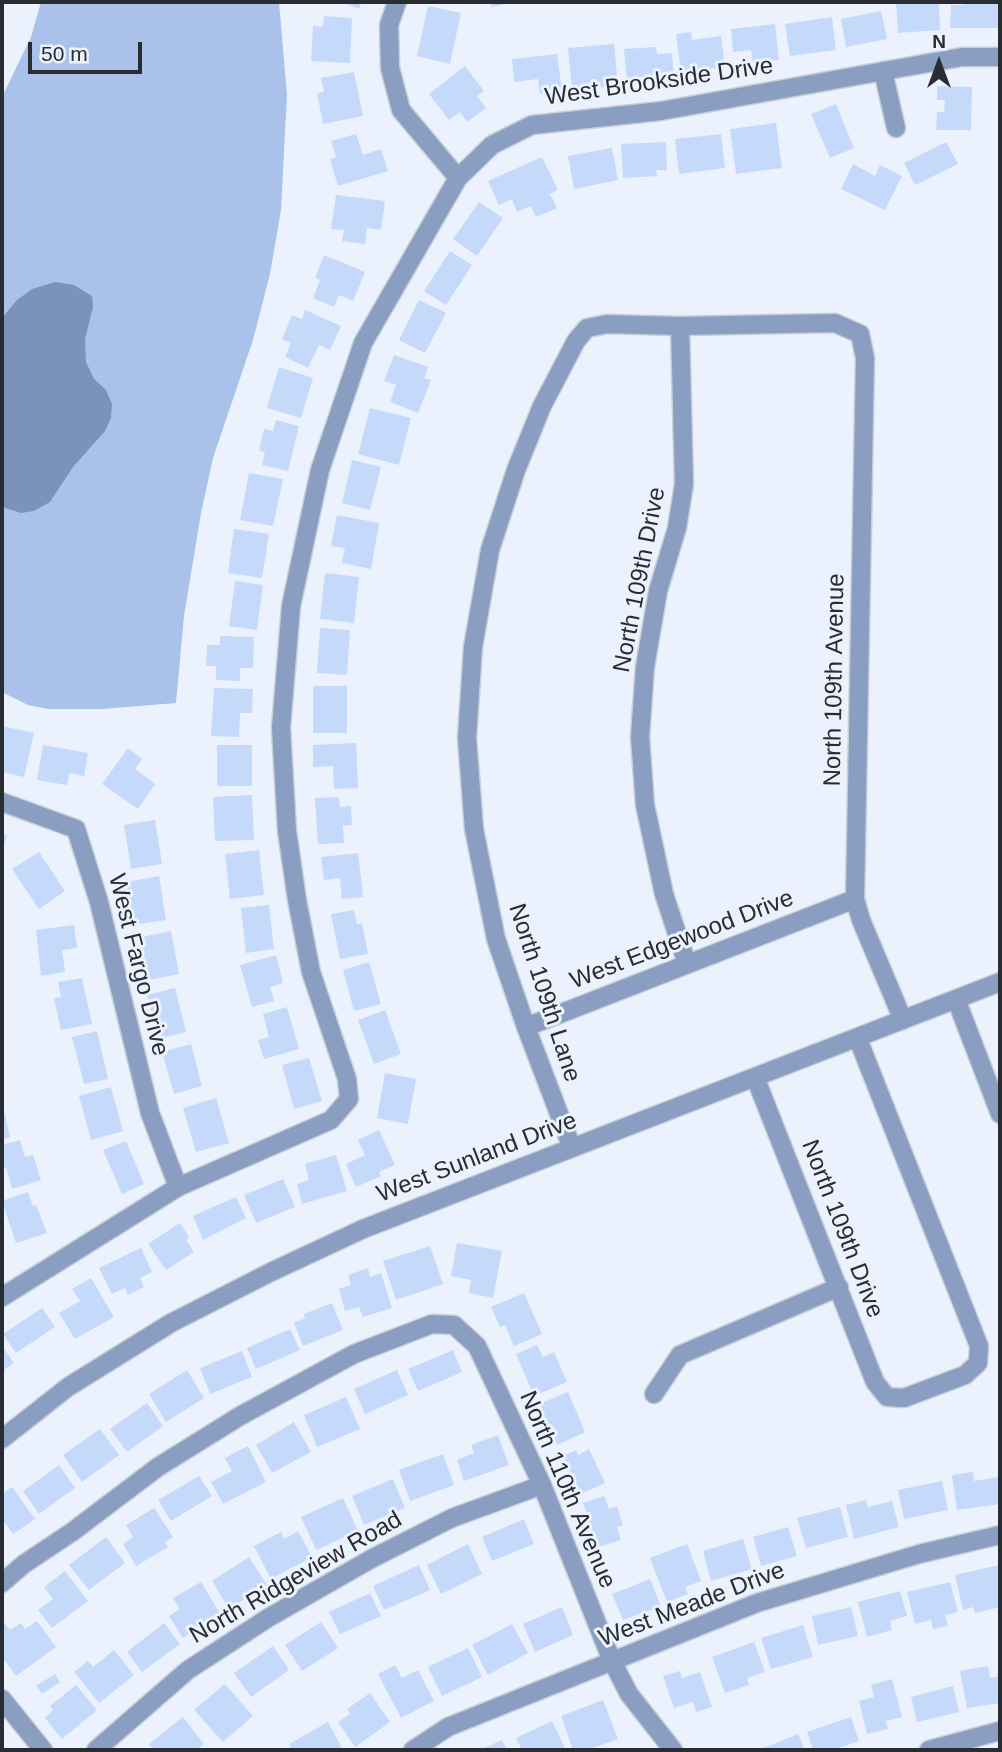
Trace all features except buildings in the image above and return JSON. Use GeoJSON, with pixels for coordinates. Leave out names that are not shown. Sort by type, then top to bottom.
{"type":"FeatureCollection","features":[{"type":"Feature","properties":{"kind":"street"},"geometry":{"type":"LineString","coordinates":[[4,1290],[178,1188],[331,1120],[349,1099],[347,1079],[311,972],[297,900],[288,831],[281,728],[291,606],[320,470],[363,343],[458,178],[401,110],[390,68],[389,25],[397,2]]}},
{"type":"Feature","properties":{"kind":"street","name":"West Brookside Drive"},"geometry":{"type":"LineString","coordinates":[[458,178],[492,145],[532,125],[661,111],[962,57],[1000,57]]}},
{"type":"Feature","properties":{"kind":"street"},"geometry":{"type":"LineString","coordinates":[[883,71],[896,128]]}},
{"type":"Feature","properties":{"kind":"street","name":"North 109th Avenue"},"geometry":{"type":"LineString","coordinates":[[680,326],[835,323],[860,334],[865,358],[855,899],[861,920],[903,1020]]}},
{"type":"Feature","properties":{"kind":"street","name":"North 109th Lane"},"geometry":{"type":"LineString","coordinates":[[572,1148],[496,939],[474,829],[467,738],[472,647],[490,550],[516,470],[542,406],[576,341],[587,328],[607,324],[680,326]]}},
{"type":"Feature","properties":{"kind":"street","name":"North 109th Drive"},"geometry":{"type":"LineString","coordinates":[[680,326],[684,484],[677,528],[658,591],[645,667],[640,737],[645,805],[664,894],[687,964]]}},
{"type":"Feature","properties":{"kind":"street","name":"West Fargo Drive"},"geometry":{"type":"LineString","coordinates":[[2,802],[76,829],[100,902],[150,1113],[178,1188]]}},
{"type":"Feature","properties":{"kind":"street","name":"West Edgewood Drive"},"geometry":{"type":"LineString","coordinates":[[526,1027],[855,899]]}},
{"type":"Feature","properties":{"kind":"street","name":"West Sunland Drive"},"geometry":{"type":"LineString","coordinates":[[2,1439],[68,1387],[171,1323],[363,1229],[1000,982]]}},
{"type":"Feature","properties":{"kind":"street"},"geometry":{"type":"LineString","coordinates":[[956,999],[1000,1114]]}},
{"type":"Feature","properties":{"kind":"street","name":"North 109th Drive"},"geometry":{"type":"LineString","coordinates":[[755,1077],[875,1382],[887,1397],[904,1398],[965,1375],[978,1363],[979,1346],[858,1039]]}},
{"type":"Feature","properties":{"kind":"street"},"geometry":{"type":"LineString","coordinates":[[654,1394],[680,1355],[839,1287]]}},
{"type":"Feature","properties":{"kind":"street","name":"North 110th Avenue"},"geometry":{"type":"LineString","coordinates":[[2,1583],[23,1564],[72,1532],[158,1467],[240,1416],[354,1354],[432,1324],[454,1325],[477,1346],[542,1485],[612,1661],[629,1694],[673,1750]]}},
{"type":"Feature","properties":{"kind":"street","name":"North Ridgeview Road"},"geometry":{"type":"LineString","coordinates":[[96,1750],[188,1670],[268,1618],[371,1559],[452,1518],[542,1485]]}},
{"type":"Feature","properties":{"kind":"street","name":"West Meade Drive"},"geometry":{"type":"LineString","coordinates":[[413,1750],[448,1727],[757,1603],[919,1554],[1000,1535]]}},
{"type":"Feature","properties":{"kind":"street"},"geometry":{"type":"LineString","coordinates":[[2,1699],[43,1750]]}},
{"type":"Feature","properties":{"kind":"street"},"geometry":{"type":"LineString","coordinates":[[929,1750],[1000,1731]]}},
{"type":"Feature","properties":{"kind":"shaded area"},"geometry":{"type":"Polygon","coordinates":[[[41,2],[279,2],[287,95],[281,210],[270,274],[253,340],[213,458],[201,513],[184,616],[176,703],[102,709],[48,709],[28,705],[2,692],[2,97],[31,37],[41,2]]]}},
{"type":"Feature","properties":{"kind":"shaded area"},"geometry":{"type":"Polygon","coordinates":[[[55,282],[74,285],[92,296],[93,307],[85,339],[86,362],[94,379],[106,390],[112,404],[111,418],[105,431],[73,467],[50,502],[34,511],[21,513],[2,507],[2,318],[17,300],[32,289],[55,282]]]}}]}
